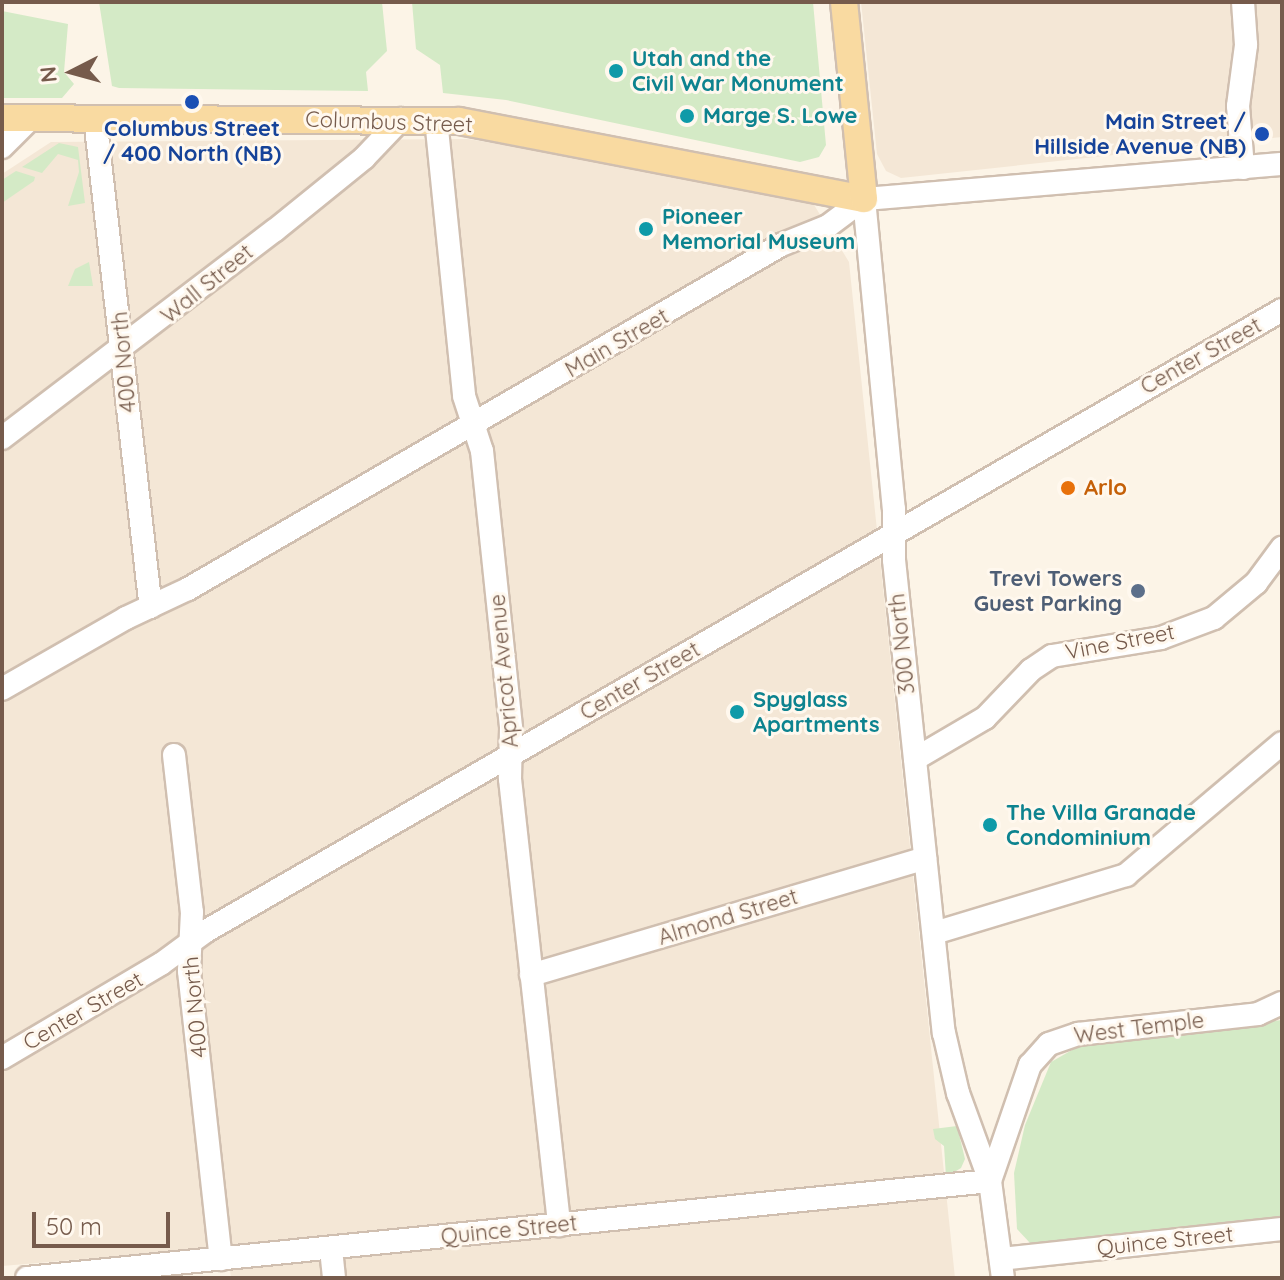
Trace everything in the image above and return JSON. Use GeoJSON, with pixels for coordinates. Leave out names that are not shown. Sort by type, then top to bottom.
{"type":"FeatureCollection","features":[{"type":"Feature","properties":{"kind":"main road","name":"300 North"},"geometry":{"type":"LineString","coordinates":[[844,2],[864,199]]}},
{"type":"Feature","properties":{"kind":"main road","name":"Columbus Street"},"geometry":{"type":"LineString","coordinates":[[2,118],[436,119],[864,199]]}},
{"type":"Feature","properties":{"kind":"street"},"geometry":{"type":"LineString","coordinates":[[1243,2],[1246,45],[1238,106],[1243,168]]}},
{"type":"Feature","properties":{"kind":"street","name":"400 North"},"geometry":{"type":"LineString","coordinates":[[95,118],[151,607]]}},
{"type":"Feature","properties":{"kind":"street"},"geometry":{"type":"LineString","coordinates":[[2,147],[30,119]]}},
{"type":"Feature","properties":{"kind":"street","name":"Wall Street"},"geometry":{"type":"LineString","coordinates":[[2,438],[123,350],[364,158],[401,119]]}},
{"type":"Feature","properties":{"kind":"street","name":"Apricot Avenue"},"geometry":{"type":"LineString","coordinates":[[436,119],[464,396],[482,451],[531,975],[559,1225]]}},
{"type":"Feature","properties":{"kind":"street"},"geometry":{"type":"LineString","coordinates":[[864,199],[1282,164]]}},
{"type":"Feature","properties":{"kind":"street","name":"Main Street"},"geometry":{"type":"LineString","coordinates":[[2,689],[474,426],[781,245],[828,226],[864,199]]}},
{"type":"Feature","properties":{"kind":"street","name":"300 North"},"geometry":{"type":"LineString","coordinates":[[864,199],[915,759],[947,1048],[990,1181],[1002,1268]]}},
{"type":"Feature","properties":{"kind":"street","name":"Center Street"},"geometry":{"type":"LineString","coordinates":[[2,1058],[190,943],[512,754],[1282,310]]}},
{"type":"Feature","properties":{"kind":"street","name":"Vine Street"},"geometry":{"type":"LineString","coordinates":[[915,759],[985,718],[1031,670],[1052,656],[1161,638],[1214,618],[1256,583],[1282,548]]}},
{"type":"Feature","properties":{"kind":"street"},"geometry":{"type":"LineString","coordinates":[[934,933],[1119,879],[1282,743]]}},
{"type":"Feature","properties":{"kind":"street","name":"400 North"},"geometry":{"type":"LineString","coordinates":[[174,755],[192,912],[190,943],[221,1259]]}},
{"type":"Feature","properties":{"kind":"street","name":"Almond Street"},"geometry":{"type":"LineString","coordinates":[[531,975],[925,858]]}},
{"type":"Feature","properties":{"kind":"street","name":"West Temple"},"geometry":{"type":"LineString","coordinates":[[990,1181],[1030,1065],[1049,1044],[1078,1034],[1258,1014],[1282,1003]]}},
{"type":"Feature","properties":{"kind":"street","name":"Quince Street"},"geometry":{"type":"LineString","coordinates":[[27,1278],[990,1181]]}},
{"type":"Feature","properties":{"kind":"street","name":"Quince Street"},"geometry":{"type":"LineString","coordinates":[[1002,1268],[1282,1229]]}},
{"type":"Feature","properties":{"kind":"street"},"geometry":{"type":"LineString","coordinates":[[331,1249],[334,1278]]}},
{"type":"Feature","properties":{"kind":"shaded area"},"geometry":{"type":"Polygon","coordinates":[[[861,2],[1282,2],[1282,137],[901,178],[886,171],[877,154],[861,2]]]}},
{"type":"Feature","properties":{"kind":"shaded area"},"geometry":{"type":"Polygon","coordinates":[[[468,139],[808,195],[849,262],[955,1278],[231,1278],[227,1247],[2,1266],[2,174],[51,142],[468,139]]]}},
{"type":"Feature","properties":{"kind":"green space"},"geometry":{"type":"Polygon","coordinates":[[[99,2],[382,2],[387,51],[366,72],[368,91],[119,88],[112,86],[99,2]]]}},
{"type":"Feature","properties":{"kind":"green space"},"geometry":{"type":"Polygon","coordinates":[[[412,2],[813,2],[826,145],[819,157],[800,162],[506,100],[443,93],[440,65],[416,49],[412,2]]]}},
{"type":"Feature","properties":{"kind":"green space"},"geometry":{"type":"Polygon","coordinates":[[[2,11],[68,24],[64,72],[74,84],[62,98],[2,98],[2,11]]]}},
{"type":"Feature","properties":{"kind":"green space"},"geometry":{"type":"Polygon","coordinates":[[[59,143],[78,147],[85,203],[68,206],[79,172],[78,160],[58,154],[42,173],[22,167],[59,143]]]}},
{"type":"Feature","properties":{"kind":"green space"},"geometry":{"type":"Polygon","coordinates":[[[16,171],[35,177],[34,181],[2,203],[2,180],[16,171]]]}},
{"type":"Feature","properties":{"kind":"green space"},"geometry":{"type":"Polygon","coordinates":[[[89,262],[93,286],[68,286],[75,269],[89,262]]]}},
{"type":"Feature","properties":{"kind":"green space"},"geometry":{"type":"Polygon","coordinates":[[[1282,1020],[1282,1216],[1030,1243],[1017,1229],[1014,1173],[1025,1125],[1051,1062],[1079,1046],[1282,1020]]]}},
{"type":"Feature","properties":{"kind":"green space"},"geometry":{"type":"Polygon","coordinates":[[[957,1126],[965,1159],[961,1168],[946,1177],[944,1146],[935,1139],[933,1129],[957,1126]]]}},
{"type":"Feature","properties":{"kind":"place","name":"Utah and the Civil War Monument"},"geometry":{"type":"Point","coordinates":[616,71]}},
{"type":"Feature","properties":{"kind":"place","name":"Columbus Street / 400 North (NB)"},"geometry":{"type":"Point","coordinates":[192,102]}},
{"type":"Feature","properties":{"kind":"place","name":"Marge S. Lowe"},"geometry":{"type":"Point","coordinates":[687,116]}},
{"type":"Feature","properties":{"kind":"place","name":"Main Street / Hillside Avenue (NB)"},"geometry":{"type":"Point","coordinates":[1262,134]}},
{"type":"Feature","properties":{"kind":"place","name":"Pioneer Memorial Museum"},"geometry":{"type":"Point","coordinates":[646,229]}},
{"type":"Feature","properties":{"kind":"place","name":"Arlo"},"geometry":{"type":"Point","coordinates":[1068,488]}},
{"type":"Feature","properties":{"kind":"place","name":"Trevi Towers Guest Parking"},"geometry":{"type":"Point","coordinates":[1138,591]}},
{"type":"Feature","properties":{"kind":"place","name":"Spyglass Apartments"},"geometry":{"type":"Point","coordinates":[737,712]}},
{"type":"Feature","properties":{"kind":"place","name":"The Villa Granade Condominium"},"geometry":{"type":"Point","coordinates":[990,825]}}]}
